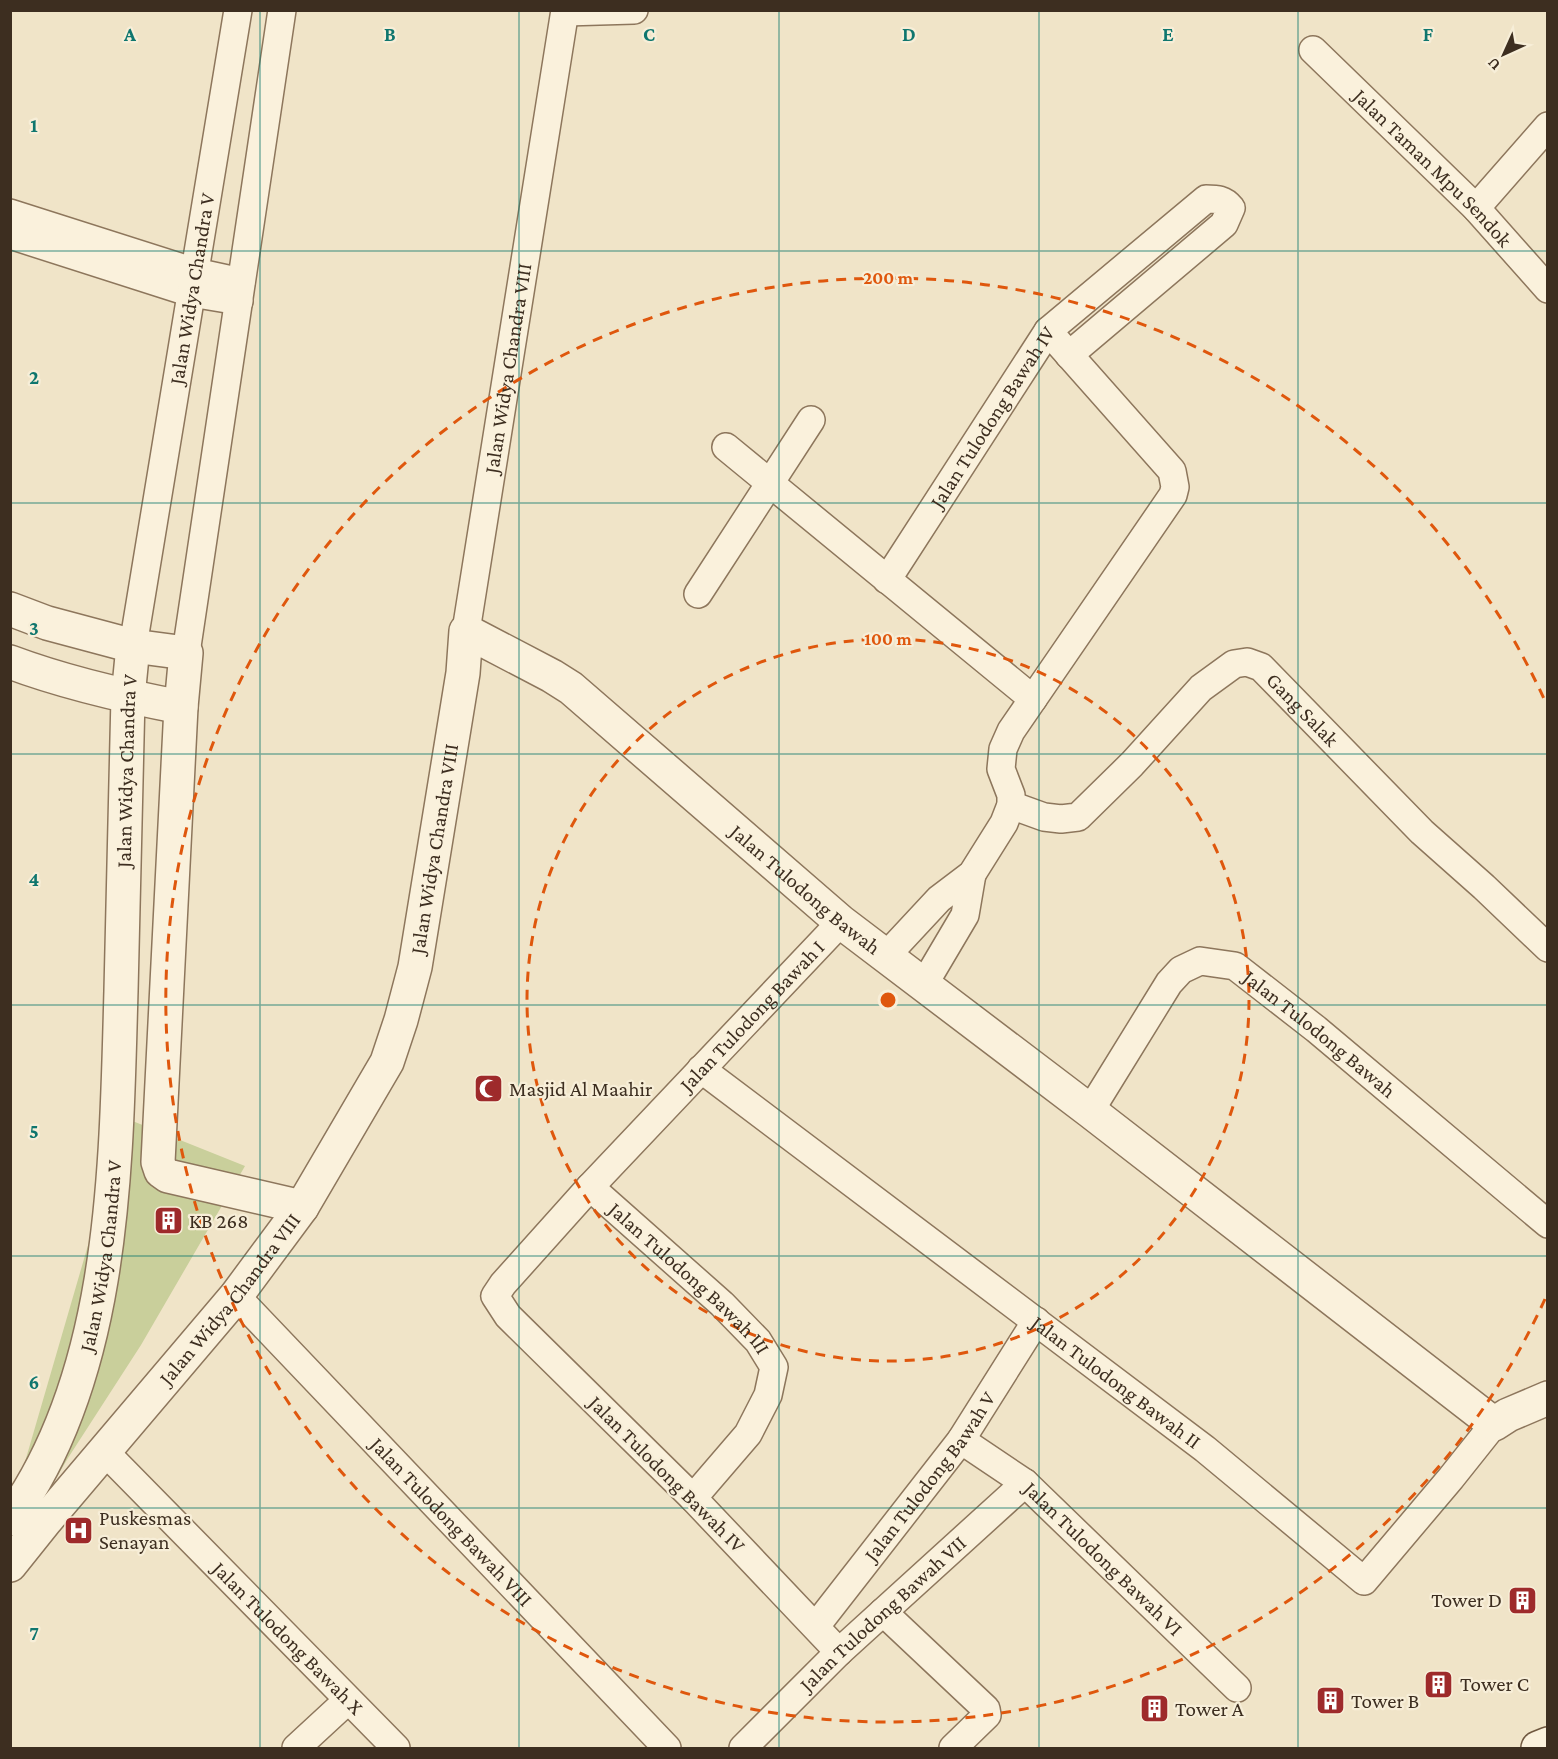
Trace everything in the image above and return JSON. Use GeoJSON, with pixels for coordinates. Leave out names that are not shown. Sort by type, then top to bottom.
{"type":"FeatureCollection","features":[{"type":"Feature","properties":{"kind":"street","name":"Jalan Widya Chandra V"},"geometry":{"type":"LineString","coordinates":[[26,1514],[70,1404],[96,1312],[110,1211],[117,1118],[128,697],[133,646],[238,10]]}},
{"type":"Feature","properties":{"kind":"street","name":"Jalan Widya Chandra V"},"geometry":{"type":"LineString","coordinates":[[282,10],[186,653],[181,707],[158,1162],[161,1172],[168,1176],[263,1197],[295,1217]]}},
{"type":"Feature","properties":{"kind":"street"},"geometry":{"type":"LineString","coordinates":[[565,11],[634,10]]}},
{"type":"Feature","properties":{"kind":"street","name":"Jalan Widya Chandra VIII"},"geometry":{"type":"LineString","coordinates":[[10,1565],[26,1514],[105,1452],[236,1296],[295,1217],[387,1062],[415,967],[464,673],[466,631],[565,11]]}},
{"type":"Feature","properties":{"kind":"street","name":"Jalan Taman Mpu Sendok"},"geometry":{"type":"LineString","coordinates":[[1313,50],[1476,208],[1548,289]]}},
{"type":"Feature","properties":{"kind":"street"},"geometry":{"type":"LineString","coordinates":[[1476,208],[1548,126]]}},
{"type":"Feature","properties":{"kind":"street"},"geometry":{"type":"LineString","coordinates":[[1048,331],[1206,200],[1219,199],[1226,202],[1231,208],[1224,224],[1069,355]]}},
{"type":"Feature","properties":{"kind":"street"},"geometry":{"type":"LineString","coordinates":[[10,213],[193,283]]}},
{"type":"Feature","properties":{"kind":"street"},"geometry":{"type":"LineString","coordinates":[[10,235],[193,283],[240,291]]}},
{"type":"Feature","properties":{"kind":"street","name":"Jalan Tulodong Bawah IV"},"geometry":{"type":"LineString","coordinates":[[887,579],[1048,331],[1172,471],[1175,487],[1173,495],[1011,731],[1003,749],[1001,769],[1011,795],[1011,806]]}},
{"type":"Feature","properties":{"kind":"street"},"geometry":{"type":"LineString","coordinates":[[698,594],[811,420]]}},
{"type":"Feature","properties":{"kind":"street"},"geometry":{"type":"LineString","coordinates":[[726,447],[1033,699]]}},
{"type":"Feature","properties":{"kind":"street"},"geometry":{"type":"LineString","coordinates":[[10,609],[47,623],[133,646],[186,653]]}},
{"type":"Feature","properties":{"kind":"street","name":"Jalan Tulodong Bawah"},"geometry":{"type":"LineString","coordinates":[[466,631],[571,688],[841,922],[1090,1111],[1494,1424]]}},
{"type":"Feature","properties":{"kind":"street"},"geometry":{"type":"LineString","coordinates":[[10,662],[37,672],[128,697],[181,707]]}},
{"type":"Feature","properties":{"kind":"street","name":"Gang Salak"},"geometry":{"type":"LineString","coordinates":[[1011,806],[1053,818],[1077,817],[1132,764],[1201,688],[1234,663],[1247,662],[1261,667],[1422,832],[1548,948]]}},
{"type":"Feature","properties":{"kind":"street"},"geometry":{"type":"LineString","coordinates":[[464,673],[491,667],[528,664]]}},
{"type":"Feature","properties":{"kind":"street"},"geometry":{"type":"LineString","coordinates":[[885,957],[939,899],[972,874],[1004,823],[1011,806]]}},
{"type":"Feature","properties":{"kind":"street"},"geometry":{"type":"LineString","coordinates":[[923,986],[965,915],[972,874]]}},
{"type":"Feature","properties":{"kind":"street","name":"Jalan Tulodong Bawah I"},"geometry":{"type":"LineString","coordinates":[[495,1296],[503,1284],[590,1187],[841,922]]}},
{"type":"Feature","properties":{"kind":"street","name":"Jalan Tulodong Bawah"},"geometry":{"type":"LineString","coordinates":[[1090,1111],[1169,983],[1181,970],[1200,962],[1235,966],[1316,1029],[1548,1224]]}},
{"type":"Feature","properties":{"kind":"street","name":"Jalan Tulodong Bawah II"},"geometry":{"type":"LineString","coordinates":[[700,1069],[1205,1449],[1364,1581],[1494,1424]]}},
{"type":"Feature","properties":{"kind":"street","name":"Jalan Tulodong Bawah III"},"geometry":{"type":"LineString","coordinates":[[590,1187],[722,1304],[758,1341],[774,1367],[768,1395],[748,1434],[693,1498]]}},
{"type":"Feature","properties":{"kind":"street","name":"Jalan Tulodong Bawah VIII"},"geometry":{"type":"LineString","coordinates":[[236,1296],[667,1749]]}},
{"type":"Feature","properties":{"kind":"street","name":"Jalan Tulodong Bawah IV"},"geometry":{"type":"LineString","coordinates":[[495,1296],[508,1317],[693,1498],[839,1652]]}},
{"type":"Feature","properties":{"kind":"street","name":"Jalan Tulodong Bawah V"},"geometry":{"type":"LineString","coordinates":[[816,1626],[961,1440],[1036,1321]]}},
{"type":"Feature","properties":{"kind":"street"},"geometry":{"type":"LineString","coordinates":[[1494,1424],[1508,1414],[1548,1398]]}},
{"type":"Feature","properties":{"kind":"street","name":"Jalan Tulodong Bawah VI"},"geometry":{"type":"LineString","coordinates":[[961,1440],[1025,1483],[1237,1688]]}},
{"type":"Feature","properties":{"kind":"street","name":"Jalan Tulodong Bawah X"},"geometry":{"type":"LineString","coordinates":[[105,1452],[396,1749]]}},
{"type":"Feature","properties":{"kind":"street","name":"Jalan Tulodong Bawah VII"},"geometry":{"type":"LineString","coordinates":[[743,1749],[839,1652],[1025,1483]]}},
{"type":"Feature","properties":{"kind":"street"},"geometry":{"type":"LineString","coordinates":[[883,1612],[988,1713],[953,1749]]}},
{"type":"Feature","properties":{"kind":"street"},"geometry":{"type":"LineString","coordinates":[[296,1749],[348,1700]]}},
{"type":"Feature","properties":{"kind":"street"},"geometry":{"type":"LineString","coordinates":[[1538,1749],[1548,1744]]}},
{"type":"Feature","properties":{"kind":"green space"},"geometry":{"type":"Polygon","coordinates":[[[125,1118],[245,1166],[141,1345],[68,1458],[11,1555],[11,1510],[125,1118]]]}},
{"type":"Feature","properties":{"kind":"place","name":"Masjid Al Maahir"},"geometry":{"type":"Point","coordinates":[488,1089]}},
{"type":"Feature","properties":{"kind":"place","name":"KB 268"},"geometry":{"type":"Point","coordinates":[168,1221]}},
{"type":"Feature","properties":{"kind":"place","name":"Puskesmas Senayan"},"geometry":{"type":"Point","coordinates":[78,1530]}},
{"type":"Feature","properties":{"kind":"place","name":"Tower D"},"geometry":{"type":"Point","coordinates":[1523,1600]}},
{"type":"Feature","properties":{"kind":"place","name":"Tower C"},"geometry":{"type":"Point","coordinates":[1439,1684]}},
{"type":"Feature","properties":{"kind":"place","name":"Tower B"},"geometry":{"type":"Point","coordinates":[1330,1701]}},
{"type":"Feature","properties":{"kind":"place","name":"Tower A"},"geometry":{"type":"Point","coordinates":[1154,1709]}}]}
